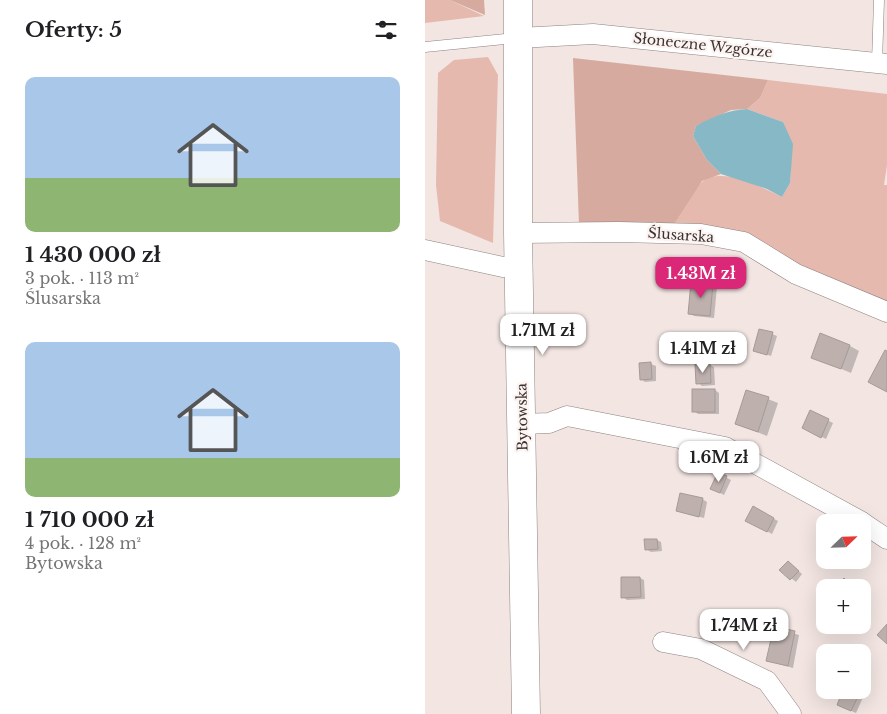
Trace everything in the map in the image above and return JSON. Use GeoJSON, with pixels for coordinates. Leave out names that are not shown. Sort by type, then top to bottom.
{"type":"FeatureCollection","features":[{"type":"Feature","properties":{"kind":"main road","name":"Bytowska"},"geometry":{"type":"LineString","coordinates":[[518,0],[519,234],[526,714]]}},
{"type":"Feature","properties":{"kind":"street","name":"Słoneczne Wzgórze"},"geometry":{"type":"LineString","coordinates":[[519,38],[593,34],[882,64]]}},
{"type":"Feature","properties":{"kind":"street","name":"Ślusarska"},"geometry":{"type":"LineString","coordinates":[[519,234],[619,232],[701,234],[744,242],[796,274],[887,312]]}},
{"type":"Feature","properties":{"kind":"street"},"geometry":{"type":"LineString","coordinates":[[425,250],[503,267],[520,266]]}},
{"type":"Feature","properties":{"kind":"street"},"geometry":{"type":"LineString","coordinates":[[522,424],[549,423],[567,416],[725,447],[846,514]]}},
{"type":"Feature","properties":{"kind":"street"},"geometry":{"type":"LineString","coordinates":[[871,529],[887,539]]}},
{"type":"Feature","properties":{"kind":"street"},"geometry":{"type":"LineString","coordinates":[[663,642],[701,649],[767,682],[791,714]]}},
{"type":"Feature","properties":{"kind":"lane"},"geometry":{"type":"LineString","coordinates":[[879,0],[882,64]]}},
{"type":"Feature","properties":{"kind":"lane"},"geometry":{"type":"LineString","coordinates":[[425,47],[519,38]]}},
{"type":"Feature","properties":{"kind":"shaded area"},"geometry":{"type":"Polygon","coordinates":[[[425,0],[450,0],[484,16],[425,23],[425,0]]]}},
{"type":"Feature","properties":{"kind":"shaded area"},"geometry":{"type":"Polygon","coordinates":[[[450,0],[484,0],[485,15],[450,0]]]}},
{"type":"Feature","properties":{"kind":"shaded area"},"geometry":{"type":"Polygon","coordinates":[[[488,57],[498,75],[493,243],[440,221],[436,185],[438,73],[454,60],[488,57]]]}},
{"type":"Feature","properties":{"kind":"shaded area"},"geometry":{"type":"Polygon","coordinates":[[[573,58],[768,80],[760,98],[747,109],[731,110],[696,126],[693,136],[707,160],[721,174],[702,181],[672,227],[579,225],[573,58]]]}},
{"type":"Feature","properties":{"kind":"shaded area"},"geometry":{"type":"Polygon","coordinates":[[[768,80],[887,94],[887,165],[884,185],[887,185],[887,307],[793,265],[672,227],[699,185],[710,177],[731,177],[742,180],[782,197],[790,183],[791,166],[783,122],[747,109],[760,98],[768,80]]]}},
{"type":"Feature","properties":{"kind":"water"},"geometry":{"type":"Polygon","coordinates":[[[747,109],[783,122],[793,144],[790,183],[782,197],[767,189],[721,174],[707,160],[693,136],[696,126],[720,114],[747,109]]]}},
{"type":"Feature","properties":{"kind":"building"},"geometry":{"type":"Polygon","coordinates":[[[691,282],[713,284],[710,316],[688,314],[691,282]]]}},
{"type":"Feature","properties":{"kind":"building"},"geometry":{"type":"Polygon","coordinates":[[[759,329],[773,332],[767,355],[753,351],[759,329]]]}},
{"type":"Feature","properties":{"kind":"building"},"geometry":{"type":"Polygon","coordinates":[[[820,333],[850,345],[841,369],[811,358],[820,333]]]}},
{"type":"Feature","properties":{"kind":"building"},"geometry":{"type":"Polygon","coordinates":[[[885,350],[887,351],[887,392],[868,382],[885,350]]]}},
{"type":"Feature","properties":{"kind":"building"},"geometry":{"type":"Polygon","coordinates":[[[651,362],[652,379],[640,380],[639,363],[651,362]]]}},
{"type":"Feature","properties":{"kind":"building"},"geometry":{"type":"Polygon","coordinates":[[[710,363],[711,383],[696,384],[695,364],[710,363]]]}},
{"type":"Feature","properties":{"kind":"building"},"geometry":{"type":"Polygon","coordinates":[[[692,389],[715,389],[715,412],[692,412],[692,389]]]}},
{"type":"Feature","properties":{"kind":"building"},"geometry":{"type":"Polygon","coordinates":[[[746,390],[769,397],[758,432],[735,424],[746,390]]]}},
{"type":"Feature","properties":{"kind":"building"},"geometry":{"type":"Polygon","coordinates":[[[810,410],[829,419],[821,438],[802,428],[810,410]]]}},
{"type":"Feature","properties":{"kind":"building"},"geometry":{"type":"Polygon","coordinates":[[[718,472],[727,476],[720,493],[710,489],[718,472]]]}},
{"type":"Feature","properties":{"kind":"building"},"geometry":{"type":"Polygon","coordinates":[[[680,493],[703,498],[699,517],[676,511],[680,493]]]}},
{"type":"Feature","properties":{"kind":"building"},"geometry":{"type":"Polygon","coordinates":[[[753,506],[774,518],[767,532],[745,521],[753,506]]]}},
{"type":"Feature","properties":{"kind":"building"},"geometry":{"type":"Polygon","coordinates":[[[644,539],[657,539],[658,549],[645,550],[644,539]]]}},
{"type":"Feature","properties":{"kind":"building"},"geometry":{"type":"Polygon","coordinates":[[[788,561],[799,571],[790,580],[779,570],[788,561]]]}},
{"type":"Feature","properties":{"kind":"building"},"geometry":{"type":"Polygon","coordinates":[[[621,577],[640,577],[641,597],[621,598],[621,577]]]}},
{"type":"Feature","properties":{"kind":"building"},"geometry":{"type":"Polygon","coordinates":[[[887,624],[887,644],[877,635],[887,624]]]}},
{"type":"Feature","properties":{"kind":"building"},"geometry":{"type":"Polygon","coordinates":[[[774,626],[795,631],[788,666],[766,661],[774,626]]]}},
{"type":"Feature","properties":{"kind":"building"},"geometry":{"type":"Polygon","coordinates":[[[839,699],[857,699],[851,711],[837,705],[839,699]]]}}]}
